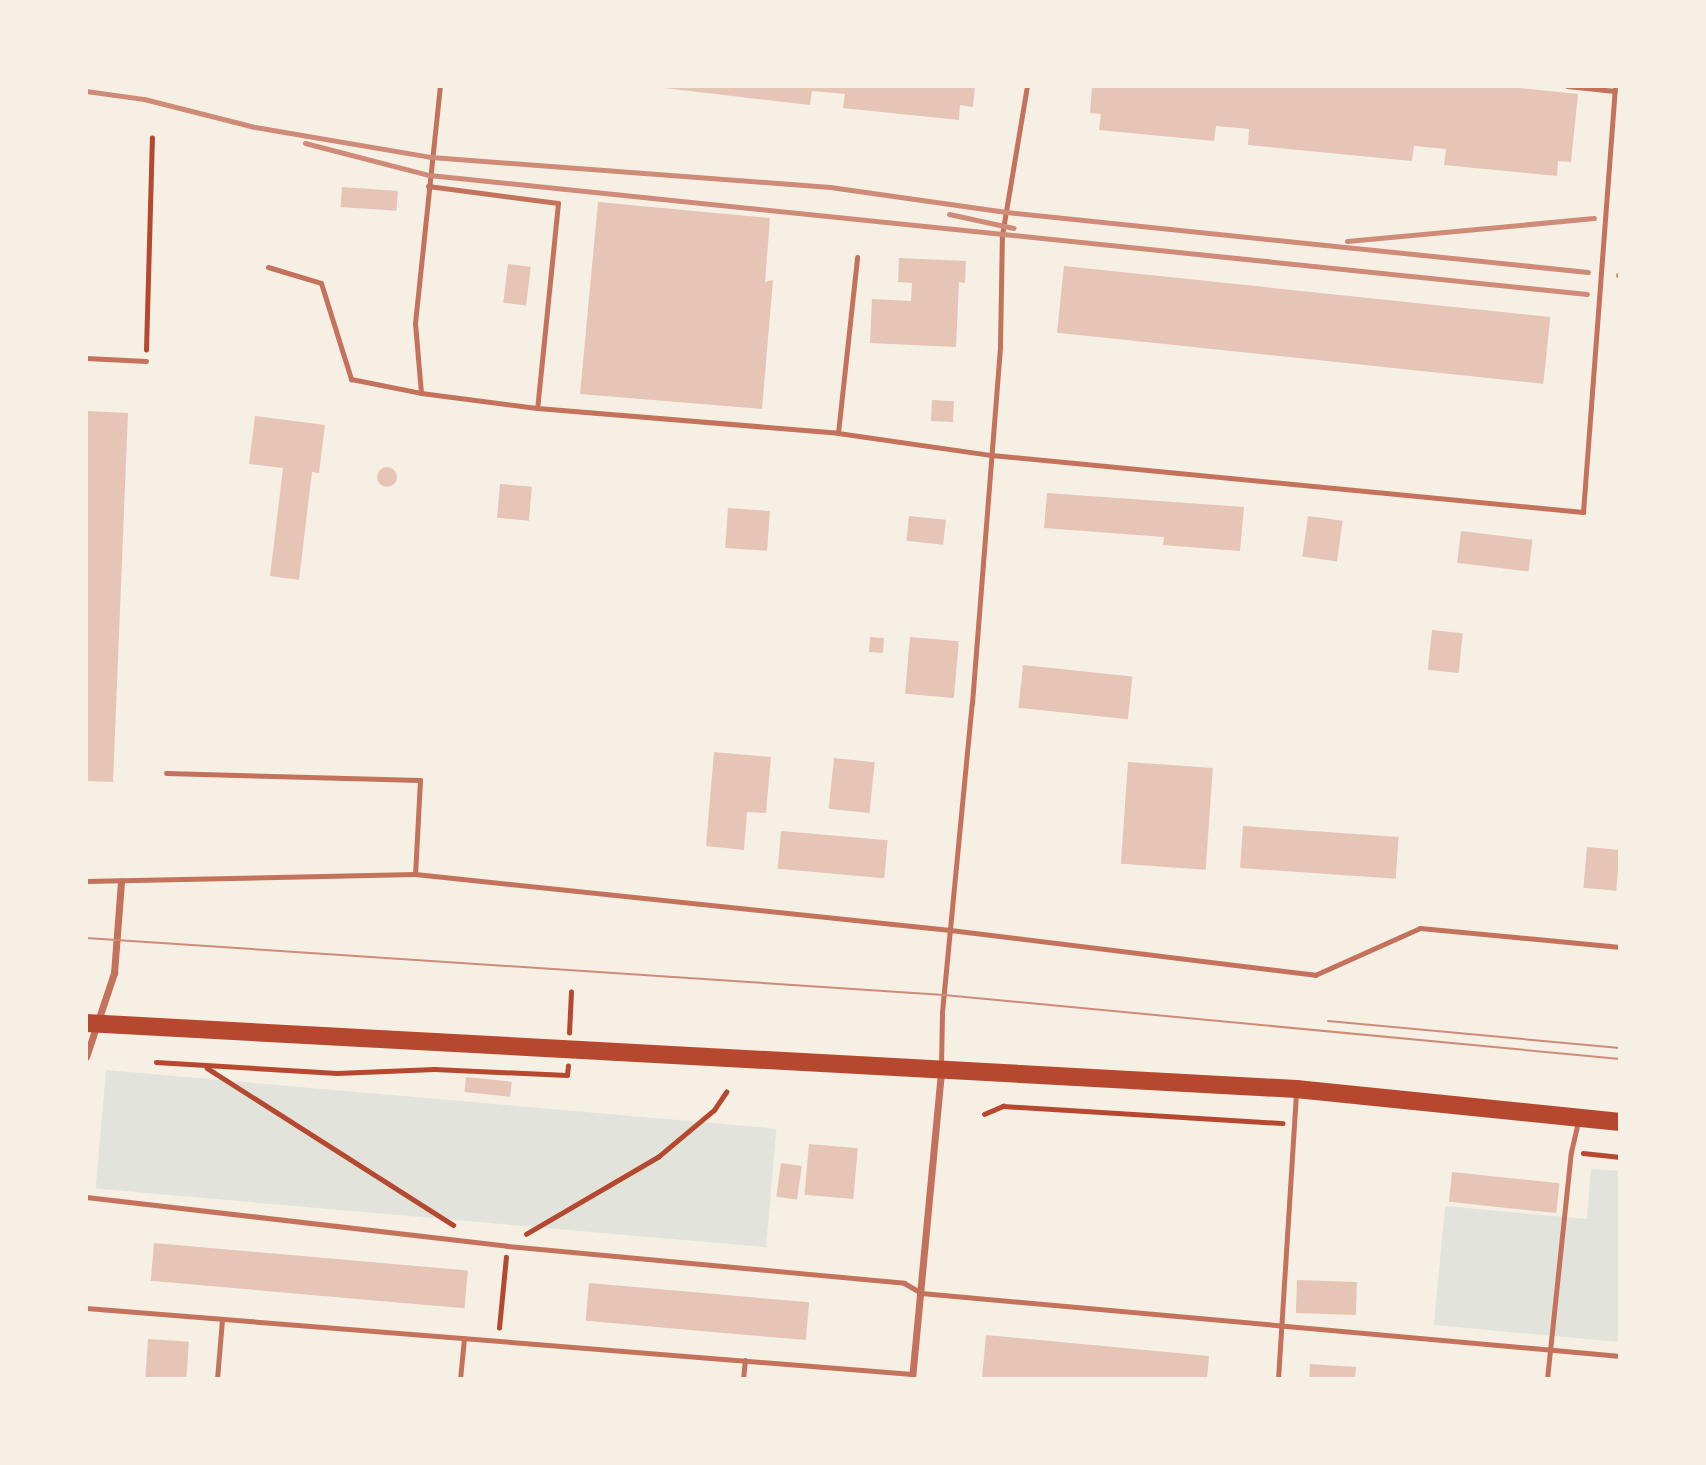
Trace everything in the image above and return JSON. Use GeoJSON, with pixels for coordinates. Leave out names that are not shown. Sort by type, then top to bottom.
{"type":"FeatureCollection","features":[{"type":"Feature","properties":{"kind":"main road"},"geometry":{"type":"LineString","coordinates":[[91,1023],[1296,1089],[1620,1122]]}},
{"type":"Feature","properties":{"kind":"street"},"geometry":{"type":"LineString","coordinates":[[86,1058],[91,1023],[114,972],[121,881]]}},
{"type":"Feature","properties":{"kind":"street"},"geometry":{"type":"LineString","coordinates":[[912,1377],[941,1071]]}},
{"type":"Feature","properties":{"kind":"lane"},"geometry":{"type":"LineString","coordinates":[[421,393],[415,323],[440,86]]}},
{"type":"Feature","properties":{"kind":"lane"},"geometry":{"type":"LineString","coordinates":[[941,1071],[950,930],[991,455],[1002,235],[1027,86]]}},
{"type":"Feature","properties":{"kind":"lane"},"geometry":{"type":"LineString","coordinates":[[268,267],[321,283],[351,379],[421,393],[537,408],[838,433],[991,455],[1583,512],[1615,88],[1567,86]]}},
{"type":"Feature","properties":{"kind":"lane"},"geometry":{"type":"LineString","coordinates":[[428,186],[558,203],[537,408]]}},
{"type":"Feature","properties":{"kind":"lane"},"geometry":{"type":"LineString","coordinates":[[838,433],[858,257]]}},
{"type":"Feature","properties":{"kind":"lane"},"geometry":{"type":"LineString","coordinates":[[86,358],[146,361]]}},
{"type":"Feature","properties":{"kind":"lane"},"geometry":{"type":"LineString","coordinates":[[166,773],[420,780],[415,874]]}},
{"type":"Feature","properties":{"kind":"lane"},"geometry":{"type":"LineString","coordinates":[[86,881],[415,874],[950,930],[1314,975],[1420,928],[1620,947]]}},
{"type":"Feature","properties":{"kind":"lane"},"geometry":{"type":"LineString","coordinates":[[1278,1379],[1296,1089]]}},
{"type":"Feature","properties":{"kind":"lane"},"geometry":{"type":"LineString","coordinates":[[1547,1379],[1548,1349],[1571,1152],[1579,1119]]}},
{"type":"Feature","properties":{"kind":"lane"},"geometry":{"type":"LineString","coordinates":[[86,1197],[507,1246],[904,1283],[921,1293],[1620,1356]]}},
{"type":"Feature","properties":{"kind":"lane"},"geometry":{"type":"LineString","coordinates":[[86,1308],[498,1339],[912,1377]]}},
{"type":"Feature","properties":{"kind":"lane"},"geometry":{"type":"LineString","coordinates":[[217,1379],[222,1319]]}},
{"type":"Feature","properties":{"kind":"lane"},"geometry":{"type":"LineString","coordinates":[[460,1379],[464,1338]]}},
{"type":"Feature","properties":{"kind":"lane"},"geometry":{"type":"LineString","coordinates":[[743,1379],[745,1360]]}},
{"type":"Feature","properties":{"kind":"path"},"geometry":{"type":"LineString","coordinates":[[146,361],[152,138]]}},
{"type":"Feature","properties":{"kind":"path"},"geometry":{"type":"LineString","coordinates":[[156,1062],[206,1067],[567,1075]]}},
{"type":"Feature","properties":{"kind":"path"},"geometry":{"type":"LineString","coordinates":[[206,1067],[465,1230]]}},
{"type":"Feature","properties":{"kind":"path"},"geometry":{"type":"LineString","coordinates":[[498,1339],[507,1246],[658,1157],[714,1110],[726,1092]]}},
{"type":"Feature","properties":{"kind":"path"},"geometry":{"type":"LineString","coordinates":[[984,1114],[1003,1106],[1294,1124]]}},
{"type":"Feature","properties":{"kind":"path"},"geometry":{"type":"LineString","coordinates":[[1571,1152],[1620,1157]]}},
{"type":"Feature","properties":{"kind":"shaded area"},"geometry":{"type":"Polygon","coordinates":[[[106,1070],[776,1129],[766,1247],[96,1189],[106,1070]]]}},
{"type":"Feature","properties":{"kind":"shaded area"},"geometry":{"type":"Polygon","coordinates":[[[1591,1169],[1620,1171],[1620,1342],[1434,1325],[1445,1206],[1587,1219],[1591,1169]]]}},
{"type":"Feature","properties":{"kind":"building"},"geometry":{"type":"Polygon","coordinates":[[[647,86],[975,86],[973,107],[960,105],[959,120],[843,108],[845,94],[812,91],[810,105],[647,86]]]}},
{"type":"Feature","properties":{"kind":"building"},"geometry":{"type":"Polygon","coordinates":[[[1092,86],[1498,86],[1578,94],[1571,162],[1558,161],[1557,176],[1444,165],[1446,149],[1414,146],[1412,161],[1248,145],[1249,129],[1216,126],[1214,141],[1099,130],[1101,114],[1090,113],[1092,86]]]}},
{"type":"Feature","properties":{"kind":"building"},"geometry":{"type":"Polygon","coordinates":[[[342,187],[398,191],[396,211],[341,207],[342,187]]]}},
{"type":"Feature","properties":{"kind":"building"},"geometry":{"type":"Polygon","coordinates":[[[598,202],[770,218],[765,282],[773,280],[762,409],[580,394],[598,202]]]}},
{"type":"Feature","properties":{"kind":"building"},"geometry":{"type":"Polygon","coordinates":[[[899,258],[966,261],[965,283],[959,282],[956,347],[870,343],[872,299],[911,301],[912,283],[898,282],[899,258]]]}},
{"type":"Feature","properties":{"kind":"building"},"geometry":{"type":"Polygon","coordinates":[[[508,264],[531,267],[526,306],[503,303],[508,264]]]}},
{"type":"Feature","properties":{"kind":"building"},"geometry":{"type":"Polygon","coordinates":[[[1064,266],[1550,317],[1543,384],[1057,333],[1064,266]]]}},
{"type":"Feature","properties":{"kind":"building"},"geometry":{"type":"Polygon","coordinates":[[[932,400],[954,401],[953,422],[931,421],[932,400]]]}},
{"type":"Feature","properties":{"kind":"building"},"geometry":{"type":"Polygon","coordinates":[[[86,411],[128,413],[113,782],[86,781],[86,411]]]}},
{"type":"Feature","properties":{"kind":"building"},"geometry":{"type":"Polygon","coordinates":[[[255,416],[325,425],[319,473],[312,472],[299,580],[270,576],[283,468],[249,464],[255,416]]]}},
{"type":"Feature","properties":{"kind":"building"},"geometry":{"type":"Polygon","coordinates":[[[387,467],[394,470],[397,477],[394,484],[387,487],[380,484],[377,477],[380,470],[387,467]]]}},
{"type":"Feature","properties":{"kind":"building"},"geometry":{"type":"Polygon","coordinates":[[[500,484],[532,487],[529,521],[497,518],[500,484]]]}},
{"type":"Feature","properties":{"kind":"building"},"geometry":{"type":"Polygon","coordinates":[[[1047,493],[1244,507],[1240,551],[1163,545],[1164,537],[1044,528],[1047,493]]]}},
{"type":"Feature","properties":{"kind":"building"},"geometry":{"type":"Polygon","coordinates":[[[728,508],[770,511],[767,551],[725,548],[728,508]]]}},
{"type":"Feature","properties":{"kind":"building"},"geometry":{"type":"Polygon","coordinates":[[[909,516],[946,520],[943,545],[906,541],[909,516]]]}},
{"type":"Feature","properties":{"kind":"building"},"geometry":{"type":"Polygon","coordinates":[[[1308,516],[1343,521],[1337,561],[1302,557],[1308,516]]]}},
{"type":"Feature","properties":{"kind":"building"},"geometry":{"type":"Polygon","coordinates":[[[1461,531],[1532,540],[1529,572],[1457,563],[1461,531]]]}},
{"type":"Feature","properties":{"kind":"building"},"geometry":{"type":"Polygon","coordinates":[[[1432,630],[1463,633],[1459,673],[1428,670],[1432,630]]]}},
{"type":"Feature","properties":{"kind":"building"},"geometry":{"type":"Polygon","coordinates":[[[870,637],[884,638],[883,653],[869,652],[870,637]]]}},
{"type":"Feature","properties":{"kind":"building"},"geometry":{"type":"Polygon","coordinates":[[[910,637],[959,641],[954,698],[905,694],[910,637]]]}},
{"type":"Feature","properties":{"kind":"building"},"geometry":{"type":"Polygon","coordinates":[[[1023,665],[1132,676],[1128,719],[1019,708],[1023,665]]]}},
{"type":"Feature","properties":{"kind":"building"},"geometry":{"type":"Polygon","coordinates":[[[714,752],[771,757],[766,813],[747,812],[744,850],[706,846],[714,752]]]}},
{"type":"Feature","properties":{"kind":"building"},"geometry":{"type":"Polygon","coordinates":[[[834,758],[875,762],[869,813],[829,809],[834,758]]]}},
{"type":"Feature","properties":{"kind":"building"},"geometry":{"type":"Polygon","coordinates":[[[1128,762],[1213,768],[1206,870],[1121,864],[1128,762]]]}},
{"type":"Feature","properties":{"kind":"building"},"geometry":{"type":"Polygon","coordinates":[[[1243,826],[1399,837],[1396,879],[1240,868],[1243,826]]]}},
{"type":"Feature","properties":{"kind":"building"},"geometry":{"type":"Polygon","coordinates":[[[781,831],[888,840],[884,878],[778,869],[781,831]]]}},
{"type":"Feature","properties":{"kind":"building"},"geometry":{"type":"Polygon","coordinates":[[[1587,847],[1620,850],[1616,891],[1583,888],[1587,847]]]}},
{"type":"Feature","properties":{"kind":"building"},"geometry":{"type":"Polygon","coordinates":[[[466,1077],[512,1082],[510,1097],[464,1092],[466,1077]]]}},
{"type":"Feature","properties":{"kind":"building"},"geometry":{"type":"Polygon","coordinates":[[[809,1144],[858,1148],[853,1199],[805,1195],[809,1144]]]}},
{"type":"Feature","properties":{"kind":"building"},"geometry":{"type":"Polygon","coordinates":[[[781,1163],[802,1166],[797,1200],[776,1197],[781,1163]]]}},
{"type":"Feature","properties":{"kind":"building"},"geometry":{"type":"Polygon","coordinates":[[[1452,1172],[1559,1183],[1556,1213],[1449,1202],[1452,1172]]]}},
{"type":"Feature","properties":{"kind":"building"},"geometry":{"type":"Polygon","coordinates":[[[154,1243],[468,1270],[464,1308],[151,1281],[154,1243]]]}},
{"type":"Feature","properties":{"kind":"building"},"geometry":{"type":"Polygon","coordinates":[[[1297,1280],[1357,1282],[1356,1315],[1296,1313],[1297,1280]]]}},
{"type":"Feature","properties":{"kind":"building"},"geometry":{"type":"Polygon","coordinates":[[[589,1283],[809,1302],[806,1340],[586,1321],[589,1283]]]}},
{"type":"Feature","properties":{"kind":"building"},"geometry":{"type":"Polygon","coordinates":[[[986,1335],[1209,1356],[1207,1379],[982,1378],[986,1335]]]}},
{"type":"Feature","properties":{"kind":"building"},"geometry":{"type":"Polygon","coordinates":[[[148,1339],[189,1342],[186,1379],[145,1379],[148,1339]]]}},
{"type":"Feature","properties":{"kind":"building"},"geometry":{"type":"Polygon","coordinates":[[[1310,1364],[1356,1367],[1355,1379],[1309,1379],[1310,1364]]]}},
{"type":"Feature","properties":{"kind":"tram line"},"geometry":{"type":"LineString","coordinates":[[86,938],[944,995],[1620,1059]]}},
{"type":"Feature","properties":{"kind":"tram line"},"geometry":{"type":"LineString","coordinates":[[1328,1021],[1620,1048]]}},
{"type":"Feature","properties":{"kind":"railway"},"geometry":{"type":"LineString","coordinates":[[86,91],[144,99],[255,127],[431,157],[830,187],[1006,212],[1588,272]]}},
{"type":"Feature","properties":{"kind":"railway"},"geometry":{"type":"LineString","coordinates":[[305,143],[429,175],[1587,294]]}},
{"type":"Feature","properties":{"kind":"railway"},"geometry":{"type":"LineString","coordinates":[[949,214],[1014,228]]}},
{"type":"Feature","properties":{"kind":"railway"},"geometry":{"type":"LineString","coordinates":[[1347,241],[1594,218]]}}]}
